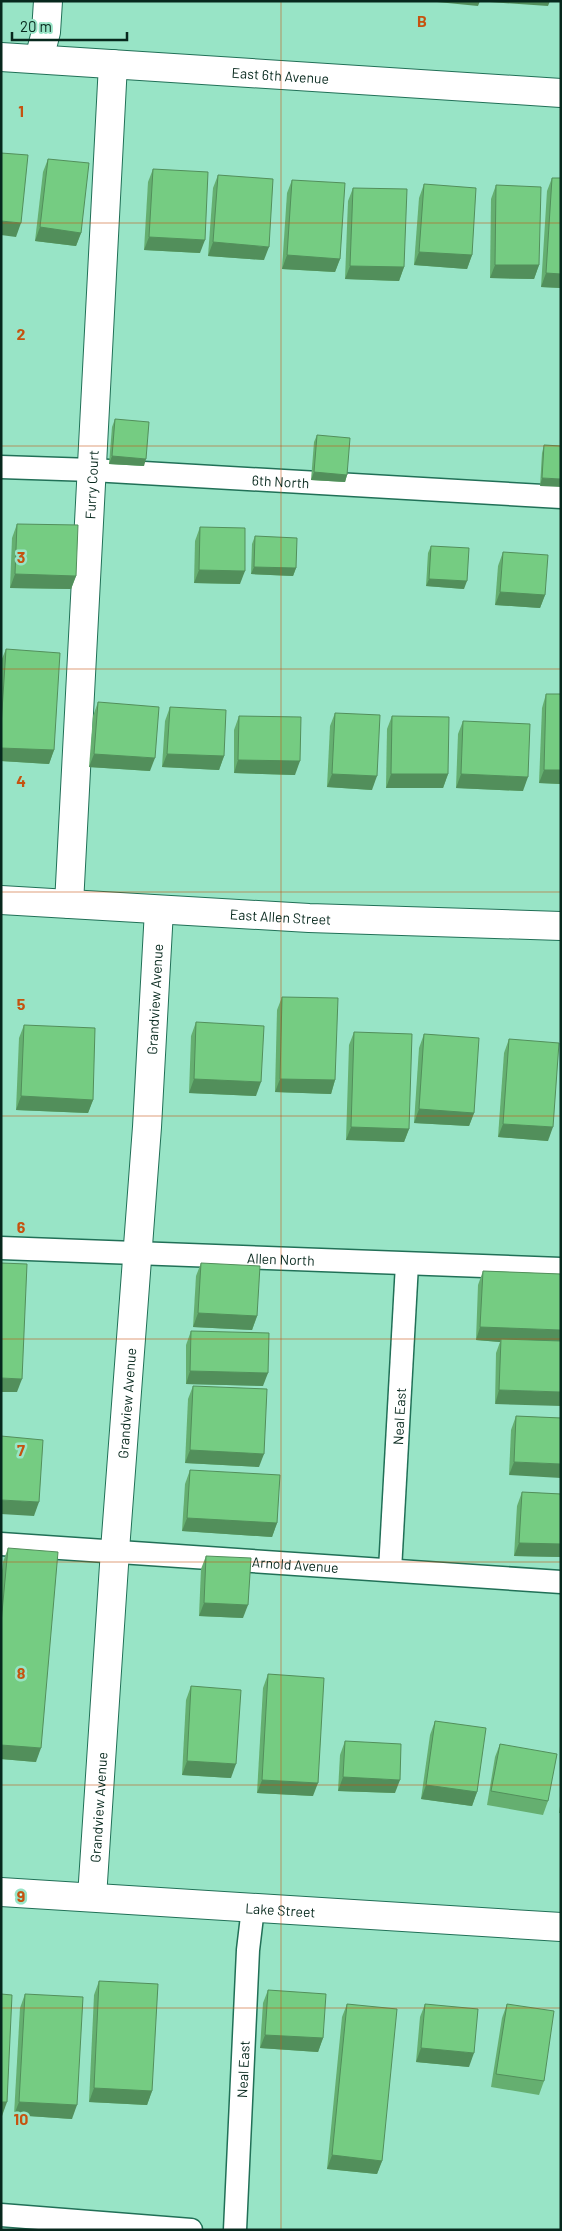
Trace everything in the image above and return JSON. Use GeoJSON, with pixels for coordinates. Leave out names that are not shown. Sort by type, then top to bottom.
{"type":"FeatureCollection","features":[{"type":"Feature","properties":{"kind":"street"},"geometry":{"type":"LineString","coordinates":[[39,59],[46,32],[48,1]]}},
{"type":"Feature","properties":{"kind":"street","name":"East 6th Avenue"},"geometry":{"type":"LineString","coordinates":[[1,58],[561,93]]}},
{"type":"Feature","properties":{"kind":"street","name":"Furry Court"},"geometry":{"type":"LineString","coordinates":[[69,904],[113,64]]}},
{"type":"Feature","properties":{"kind":"street","name":"East Allen Street"},"geometry":{"type":"LineString","coordinates":[[1,900],[308,918],[561,926]]}},
{"type":"Feature","properties":{"kind":"street","name":"Grandview Avenue"},"geometry":{"type":"LineString","coordinates":[[92,1897],[115,1550],[147,1127],[159,910]]}},
{"type":"Feature","properties":{"kind":"street","name":"Lake Street"},"geometry":{"type":"LineString","coordinates":[[1,1892],[561,1927]]}},
{"type":"Feature","properties":{"kind":"lane","name":"6th North"},"geometry":{"type":"LineString","coordinates":[[1,467],[92,470],[561,498]]}},
{"type":"Feature","properties":{"kind":"lane","name":"Allen North"},"geometry":{"type":"LineString","coordinates":[[1,1248],[561,1269]]}},
{"type":"Feature","properties":{"kind":"lane","name":"Neal East"},"geometry":{"type":"LineString","coordinates":[[390,1570],[407,1264]]}},
{"type":"Feature","properties":{"kind":"lane","name":"Arnold Avenue"},"geometry":{"type":"LineString","coordinates":[[1,1544],[115,1550],[561,1582]]}},
{"type":"Feature","properties":{"kind":"lane","name":"Neal East"},"geometry":{"type":"LineString","coordinates":[[235,2230],[248,1950],[253,1908]]}},
{"type":"Feature","properties":{"kind":"lane"},"geometry":{"type":"LineString","coordinates":[[1,2215],[191,2230]]}},
{"type":"Feature","properties":{"kind":"building"},"geometry":{"type":"Polygon","coordinates":[[[1,153],[28,155],[21,223],[1,221],[1,153]]]}},
{"type":"Feature","properties":{"kind":"building"},"geometry":{"type":"Polygon","coordinates":[[[48,159],[89,163],[81,233],[40,227],[48,159]]]}},
{"type":"Feature","properties":{"kind":"building"},"geometry":{"type":"Polygon","coordinates":[[[153,169],[208,172],[205,240],[149,237],[153,169]]]}},
{"type":"Feature","properties":{"kind":"building"},"geometry":{"type":"Polygon","coordinates":[[[218,175],[273,179],[269,247],[213,242],[218,175]]]}},
{"type":"Feature","properties":{"kind":"building"},"geometry":{"type":"Polygon","coordinates":[[[552,178],[561,178],[561,274],[546,273],[552,178]]]}},
{"type":"Feature","properties":{"kind":"building"},"geometry":{"type":"Polygon","coordinates":[[[292,180],[345,183],[340,259],[287,255],[292,180]]]}},
{"type":"Feature","properties":{"kind":"building"},"geometry":{"type":"Polygon","coordinates":[[[424,184],[476,188],[472,255],[419,252],[424,184]]]}},
{"type":"Feature","properties":{"kind":"building"},"geometry":{"type":"Polygon","coordinates":[[[496,185],[541,187],[539,265],[495,265],[496,185]]]}},
{"type":"Feature","properties":{"kind":"building"},"geometry":{"type":"Polygon","coordinates":[[[353,188],[407,189],[404,267],[350,266],[353,188]]]}},
{"type":"Feature","properties":{"kind":"building"},"geometry":{"type":"Polygon","coordinates":[[[115,419],[149,422],[146,459],[112,456],[115,419]]]}},
{"type":"Feature","properties":{"kind":"building"},"geometry":{"type":"Polygon","coordinates":[[[317,435],[350,438],[347,475],[314,472],[317,435]]]}},
{"type":"Feature","properties":{"kind":"building"},"geometry":{"type":"Polygon","coordinates":[[[544,445],[561,446],[561,479],[542,478],[544,445]]]}},
{"type":"Feature","properties":{"kind":"building"},"geometry":{"type":"Polygon","coordinates":[[[17,524],[78,525],[76,576],[15,574],[17,524]]]}},
{"type":"Feature","properties":{"kind":"building"},"geometry":{"type":"Polygon","coordinates":[[[200,527],[245,528],[245,571],[199,570],[200,527]]]}},
{"type":"Feature","properties":{"kind":"building"},"geometry":{"type":"Polygon","coordinates":[[[255,536],[297,538],[296,568],[254,567],[255,536]]]}},
{"type":"Feature","properties":{"kind":"building"},"geometry":{"type":"Polygon","coordinates":[[[431,546],[469,548],[467,581],[429,579],[431,546]]]}},
{"type":"Feature","properties":{"kind":"building"},"geometry":{"type":"Polygon","coordinates":[[[503,552],[548,555],[545,595],[500,592],[503,552]]]}},
{"type":"Feature","properties":{"kind":"building"},"geometry":{"type":"Polygon","coordinates":[[[6,649],[60,653],[54,750],[1,748],[6,649]]]}},
{"type":"Feature","properties":{"kind":"building"},"geometry":{"type":"Polygon","coordinates":[[[546,694],[561,694],[561,770],[544,770],[546,694]]]}},
{"type":"Feature","properties":{"kind":"building"},"geometry":{"type":"Polygon","coordinates":[[[98,702],[159,707],[155,758],[94,754],[98,702]]]}},
{"type":"Feature","properties":{"kind":"building"},"geometry":{"type":"Polygon","coordinates":[[[170,707],[226,710],[224,756],[167,754],[170,707]]]}},
{"type":"Feature","properties":{"kind":"building"},"geometry":{"type":"Polygon","coordinates":[[[335,713],[380,715],[377,776],[332,774],[335,713]]]}},
{"type":"Feature","properties":{"kind":"building"},"geometry":{"type":"Polygon","coordinates":[[[239,716],[301,717],[300,761],[238,760],[239,716]]]}},
{"type":"Feature","properties":{"kind":"building"},"geometry":{"type":"Polygon","coordinates":[[[392,716],[449,717],[448,774],[391,774],[392,716]]]}},
{"type":"Feature","properties":{"kind":"building"},"geometry":{"type":"Polygon","coordinates":[[[463,721],[530,724],[528,777],[461,774],[463,721]]]}},
{"type":"Feature","properties":{"kind":"building"},"geometry":{"type":"Polygon","coordinates":[[[282,997],[338,998],[335,1080],[280,1079],[282,997]]]}},
{"type":"Feature","properties":{"kind":"building"},"geometry":{"type":"Polygon","coordinates":[[[196,1022],[264,1026],[261,1082],[194,1079],[196,1022]]]}},
{"type":"Feature","properties":{"kind":"building"},"geometry":{"type":"Polygon","coordinates":[[[24,1025],[95,1028],[93,1100],[21,1096],[24,1025]]]}},
{"type":"Feature","properties":{"kind":"building"},"geometry":{"type":"Polygon","coordinates":[[[354,1032],[412,1034],[409,1129],[351,1127],[354,1032]]]}},
{"type":"Feature","properties":{"kind":"building"},"geometry":{"type":"Polygon","coordinates":[[[424,1034],[479,1038],[474,1113],[419,1109],[424,1034]]]}},
{"type":"Feature","properties":{"kind":"building"},"geometry":{"type":"Polygon","coordinates":[[[509,1039],[559,1043],[553,1127],[503,1124],[509,1039]]]}},
{"type":"Feature","properties":{"kind":"building"},"geometry":{"type":"Polygon","coordinates":[[[1,1263],[27,1264],[22,1379],[1,1378],[1,1263]]]}},
{"type":"Feature","properties":{"kind":"building"},"geometry":{"type":"Polygon","coordinates":[[[201,1263],[260,1266],[257,1316],[198,1313],[201,1263]]]}},
{"type":"Feature","properties":{"kind":"building"},"geometry":{"type":"Polygon","coordinates":[[[483,1271],[561,1274],[561,1330],[480,1327],[483,1271]]]}},
{"type":"Feature","properties":{"kind":"building"},"geometry":{"type":"Polygon","coordinates":[[[191,1331],[269,1333],[268,1373],[190,1371],[191,1331]]]}},
{"type":"Feature","properties":{"kind":"building"},"geometry":{"type":"Polygon","coordinates":[[[501,1339],[561,1341],[561,1392],[499,1390],[501,1339]]]}},
{"type":"Feature","properties":{"kind":"building"},"geometry":{"type":"Polygon","coordinates":[[[193,1386],[267,1389],[264,1454],[190,1450],[193,1386]]]}},
{"type":"Feature","properties":{"kind":"building"},"geometry":{"type":"Polygon","coordinates":[[[516,1416],[561,1418],[561,1464],[514,1462],[516,1416]]]}},
{"type":"Feature","properties":{"kind":"building"},"geometry":{"type":"Polygon","coordinates":[[[1,1436],[43,1440],[39,1502],[1,1500],[1,1436]]]}},
{"type":"Feature","properties":{"kind":"building"},"geometry":{"type":"Polygon","coordinates":[[[190,1470],[280,1475],[277,1523],[187,1518],[190,1470]]]}},
{"type":"Feature","properties":{"kind":"building"},"geometry":{"type":"Polygon","coordinates":[[[522,1492],[561,1494],[561,1544],[519,1543],[522,1492]]]}},
{"type":"Feature","properties":{"kind":"building"},"geometry":{"type":"Polygon","coordinates":[[[8,1548],[58,1552],[41,1748],[1,1745],[1,1623],[8,1548]]]}},
{"type":"Feature","properties":{"kind":"building"},"geometry":{"type":"Polygon","coordinates":[[[206,1556],[251,1558],[248,1605],[204,1603],[206,1556]]]}},
{"type":"Feature","properties":{"kind":"building"},"geometry":{"type":"Polygon","coordinates":[[[268,1674],[324,1678],[318,1783],[262,1780],[268,1674]]]}},
{"type":"Feature","properties":{"kind":"building"},"geometry":{"type":"Polygon","coordinates":[[[191,1686],[241,1690],[236,1764],[187,1761],[191,1686]]]}},
{"type":"Feature","properties":{"kind":"building"},"geometry":{"type":"Polygon","coordinates":[[[435,1721],[486,1728],[477,1792],[426,1785],[435,1721]]]}},
{"type":"Feature","properties":{"kind":"building"},"geometry":{"type":"Polygon","coordinates":[[[345,1741],[401,1744],[400,1780],[343,1777],[345,1741]]]}},
{"type":"Feature","properties":{"kind":"building"},"geometry":{"type":"Polygon","coordinates":[[[500,1744],[557,1754],[548,1801],[491,1791],[500,1744]]]}},
{"type":"Feature","properties":{"kind":"building"},"geometry":{"type":"Polygon","coordinates":[[[99,1981],[158,1984],[152,2091],[94,2088],[99,1981]]]}},
{"type":"Feature","properties":{"kind":"building"},"geometry":{"type":"Polygon","coordinates":[[[268,1990],[326,1994],[323,2038],[265,2035],[268,1990]]]}},
{"type":"Feature","properties":{"kind":"building"},"geometry":{"type":"Polygon","coordinates":[[[1,1994],[12,1995],[7,2102],[1,2102],[1,1994]]]}},
{"type":"Feature","properties":{"kind":"building"},"geometry":{"type":"Polygon","coordinates":[[[25,1994],[83,1997],[77,2105],[19,2102],[25,1994]]]}},
{"type":"Feature","properties":{"kind":"building"},"geometry":{"type":"Polygon","coordinates":[[[347,2004],[397,2009],[382,2161],[332,2155],[347,2004]]]}},
{"type":"Feature","properties":{"kind":"building"},"geometry":{"type":"Polygon","coordinates":[[[425,2004],[478,2009],[474,2053],[421,2048],[425,2004]]]}},
{"type":"Feature","properties":{"kind":"building"},"geometry":{"type":"Polygon","coordinates":[[[507,2004],[554,2011],[544,2081],[496,2074],[507,2004]]]}}]}
